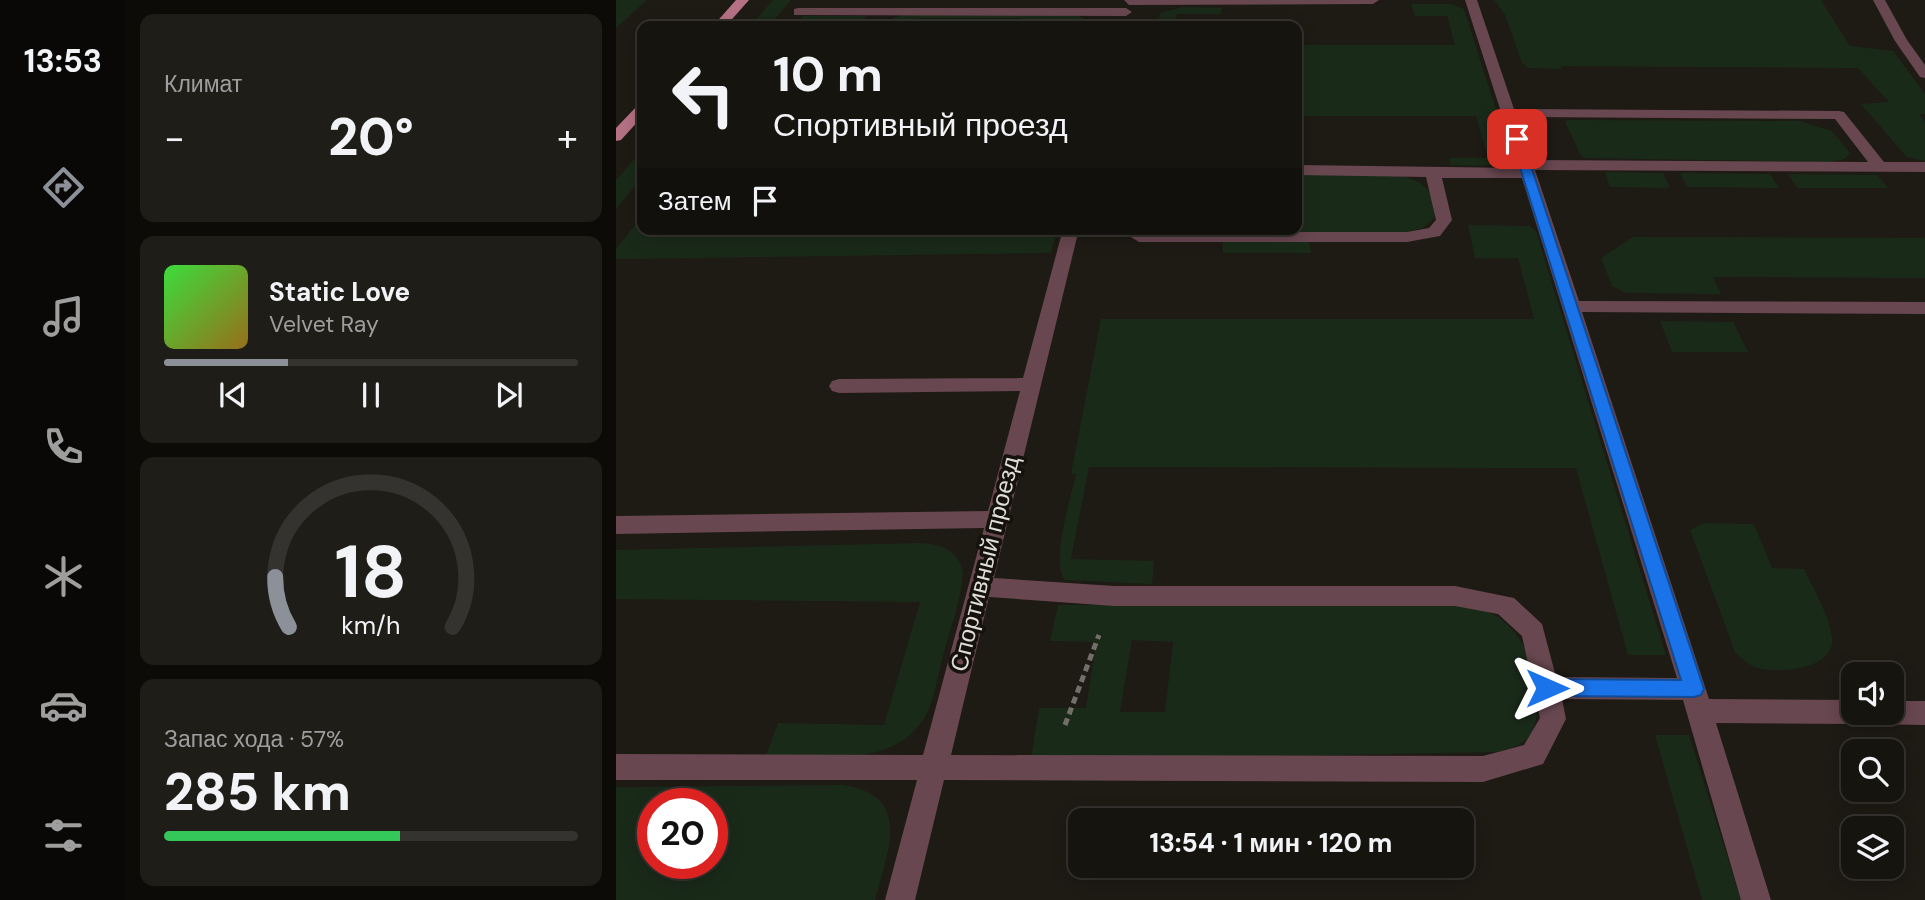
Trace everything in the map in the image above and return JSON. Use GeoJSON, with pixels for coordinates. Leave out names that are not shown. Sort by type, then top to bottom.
{"type":"FeatureCollection","features":[{"type":"Feature","properties":{"kind":"main road"},"geometry":{"type":"LineString","coordinates":[[724,21],[743,0]]}},
{"type":"Feature","properties":{"kind":"main road"},"geometry":{"type":"LineString","coordinates":[[616,137],[637,114]]}},
{"type":"Feature","properties":{"kind":"street"},"geometry":{"type":"LineString","coordinates":[[798,12],[1373,0]]}},
{"type":"Feature","properties":{"kind":"street"},"geometry":{"type":"LineString","coordinates":[[1471,0],[1698,700],[1756,900]]}},
{"type":"Feature","properties":{"kind":"street"},"geometry":{"type":"LineString","coordinates":[[1876,1],[1925,74]]}},
{"type":"Feature","properties":{"kind":"street"},"geometry":{"type":"LineString","coordinates":[[1123,21],[1128,4]]}},
{"type":"Feature","properties":{"kind":"street"},"geometry":{"type":"LineString","coordinates":[[1901,41],[1925,45]]}},
{"type":"Feature","properties":{"kind":"street"},"geometry":{"type":"LineString","coordinates":[[1508,113],[1839,115],[1880,167]]}},
{"type":"Feature","properties":{"kind":"street"},"geometry":{"type":"LineString","coordinates":[[1302,170],[1433,173],[1527,169],[1925,167]]}},
{"type":"Feature","properties":{"kind":"street"},"geometry":{"type":"LineString","coordinates":[[1139,237],[1407,237],[1434,232],[1444,220],[1433,173]]}},
{"type":"Feature","properties":{"kind":"street","name":"Спортивный проезд"},"geometry":{"type":"LineString","coordinates":[[900,900],[1069,235]]}},
{"type":"Feature","properties":{"kind":"street"},"geometry":{"type":"LineString","coordinates":[[1572,306],[1925,308]]}},
{"type":"Feature","properties":{"kind":"street"},"geometry":{"type":"LineString","coordinates":[[839,386],[1031,384]]}},
{"type":"Feature","properties":{"kind":"street"},"geometry":{"type":"LineString","coordinates":[[616,525],[996,519]]}},
{"type":"Feature","properties":{"kind":"street"},"geometry":{"type":"LineString","coordinates":[[616,767],[1483,769],[1533,755],[1553,719],[1533,631],[1505,605],[1455,596],[1114,596],[979,587]]}},
{"type":"Feature","properties":{"kind":"street"},"geometry":{"type":"LineString","coordinates":[[1547,688],[1841,711]]}},
{"type":"Feature","properties":{"kind":"street"},"geometry":{"type":"LineString","coordinates":[[1904,713],[1925,713]]}},
{"type":"Feature","properties":{"kind":"path"},"geometry":{"type":"LineString","coordinates":[[1049,769],[1114,596]]}},
{"type":"Feature","properties":{"kind":"green space"},"geometry":{"type":"Polygon","coordinates":[[[616,0],[647,0],[616,28],[616,0]]]}},
{"type":"Feature","properties":{"kind":"green space"},"geometry":{"type":"Polygon","coordinates":[[[773,0],[791,0],[773,21],[754,21],[773,0]]]}},
{"type":"Feature","properties":{"kind":"green space"},"geometry":{"type":"Polygon","coordinates":[[[1494,0],[1821,0],[1850,46],[1893,51],[1925,94],[1925,114],[1919,114],[1925,123],[1925,161],[1907,157],[1861,104],[1889,102],[1858,68],[1529,68],[1522,63],[1505,15],[1494,0]]]}},
{"type":"Feature","properties":{"kind":"green space"},"geometry":{"type":"Polygon","coordinates":[[[1411,4],[1451,4],[1464,9],[1512,160],[1510,163],[1502,166],[1451,165],[1449,158],[1488,158],[1476,116],[1302,116],[1302,45],[1455,45],[1447,16],[1415,16],[1411,4]]]}},
{"type":"Feature","properties":{"kind":"green space"},"geometry":{"type":"Polygon","coordinates":[[[1182,7],[1222,8],[1221,14],[1177,14],[1175,21],[1158,21],[1161,13],[1182,7]]]}},
{"type":"Feature","properties":{"kind":"green space"},"geometry":{"type":"Polygon","coordinates":[[[1075,14],[1084,19],[1021,21],[1022,18],[914,18],[912,21],[890,21],[903,15],[1075,14]]]}},
{"type":"Feature","properties":{"kind":"green space"},"geometry":{"type":"Polygon","coordinates":[[[803,16],[866,16],[862,21],[798,21],[803,16]]]}},
{"type":"Feature","properties":{"kind":"green space"},"geometry":{"type":"Polygon","coordinates":[[[1800,121],[1832,131],[1850,153],[1845,159],[1829,162],[1586,158],[1581,156],[1565,122],[1800,121]]]}},
{"type":"Feature","properties":{"kind":"green space"},"geometry":{"type":"Polygon","coordinates":[[[637,156],[637,183],[616,209],[616,180],[637,156]]]}},
{"type":"Feature","properties":{"kind":"green space"},"geometry":{"type":"Polygon","coordinates":[[[1605,172],[1663,173],[1670,188],[1610,187],[1605,172]]]}},
{"type":"Feature","properties":{"kind":"green space"},"geometry":{"type":"Polygon","coordinates":[[[1383,173],[1415,180],[1430,194],[1434,218],[1423,228],[1407,232],[1302,232],[1302,174],[1383,173]]]}},
{"type":"Feature","properties":{"kind":"green space"},"geometry":{"type":"Polygon","coordinates":[[[1680,173],[1770,174],[1779,188],[1687,187],[1680,173]]]}},
{"type":"Feature","properties":{"kind":"green space"},"geometry":{"type":"Polygon","coordinates":[[[1788,174],[1877,175],[1888,188],[1797,188],[1788,174]]]}},
{"type":"Feature","properties":{"kind":"green space"},"geometry":{"type":"Polygon","coordinates":[[[637,222],[637,235],[660,236],[1056,235],[1051,253],[616,259],[616,249],[637,222]]]}},
{"type":"Feature","properties":{"kind":"green space"},"geometry":{"type":"Polygon","coordinates":[[[1468,225],[1530,226],[1536,231],[1666,655],[1628,655],[1576,468],[1089,467],[1071,559],[1154,561],[1152,584],[1065,580],[1061,571],[1061,545],[1076,474],[1071,474],[1101,319],[1534,319],[1518,258],[1475,258],[1468,225]]]}},
{"type":"Feature","properties":{"kind":"green space"},"geometry":{"type":"Polygon","coordinates":[[[1633,237],[1925,238],[1925,278],[1713,277],[1721,294],[1626,293],[1612,286],[1601,258],[1633,237]]]}},
{"type":"Feature","properties":{"kind":"green space"},"geometry":{"type":"Polygon","coordinates":[[[1223,242],[1309,242],[1311,253],[1223,253],[1223,242]]]}},
{"type":"Feature","properties":{"kind":"green space"},"geometry":{"type":"Polygon","coordinates":[[[1660,321],[1733,322],[1748,352],[1672,352],[1660,321]]]}},
{"type":"Feature","properties":{"kind":"green space"},"geometry":{"type":"Polygon","coordinates":[[[1704,523],[1754,524],[1772,568],[1804,569],[1822,606],[1832,636],[1832,644],[1822,659],[1803,667],[1771,670],[1750,665],[1735,652],[1690,530],[1704,523]]]}},
{"type":"Feature","properties":{"kind":"green space"},"geometry":{"type":"Polygon","coordinates":[[[919,543],[941,547],[953,553],[963,573],[955,615],[934,692],[927,713],[914,731],[897,744],[856,756],[766,755],[778,723],[884,725],[920,602],[616,599],[616,550],[919,543]]]}},
{"type":"Feature","properties":{"kind":"green space"},"geometry":{"type":"Polygon","coordinates":[[[1450,604],[1477,608],[1493,614],[1518,636],[1533,674],[1537,714],[1530,735],[1523,742],[1497,752],[1031,760],[1039,708],[1086,708],[1096,642],[1050,641],[1058,605],[1450,604]],[[1132,640],[1120,712],[1165,712],[1173,642],[1132,640]]]}},
{"type":"Feature","properties":{"kind":"green space"},"geometry":{"type":"Polygon","coordinates":[[[1655,735],[1689,735],[1741,900],[1702,900],[1655,735]]]}},
{"type":"Feature","properties":{"kind":"green space"},"geometry":{"type":"Polygon","coordinates":[[[843,785],[865,791],[880,801],[887,813],[889,846],[875,900],[616,900],[616,787],[843,785]]]}},
{"type":"Feature","properties":{"kind":"route"},"geometry":{"type":"LineString","coordinates":[[1517,139],[1694,689],[1547,688]]}}]}
